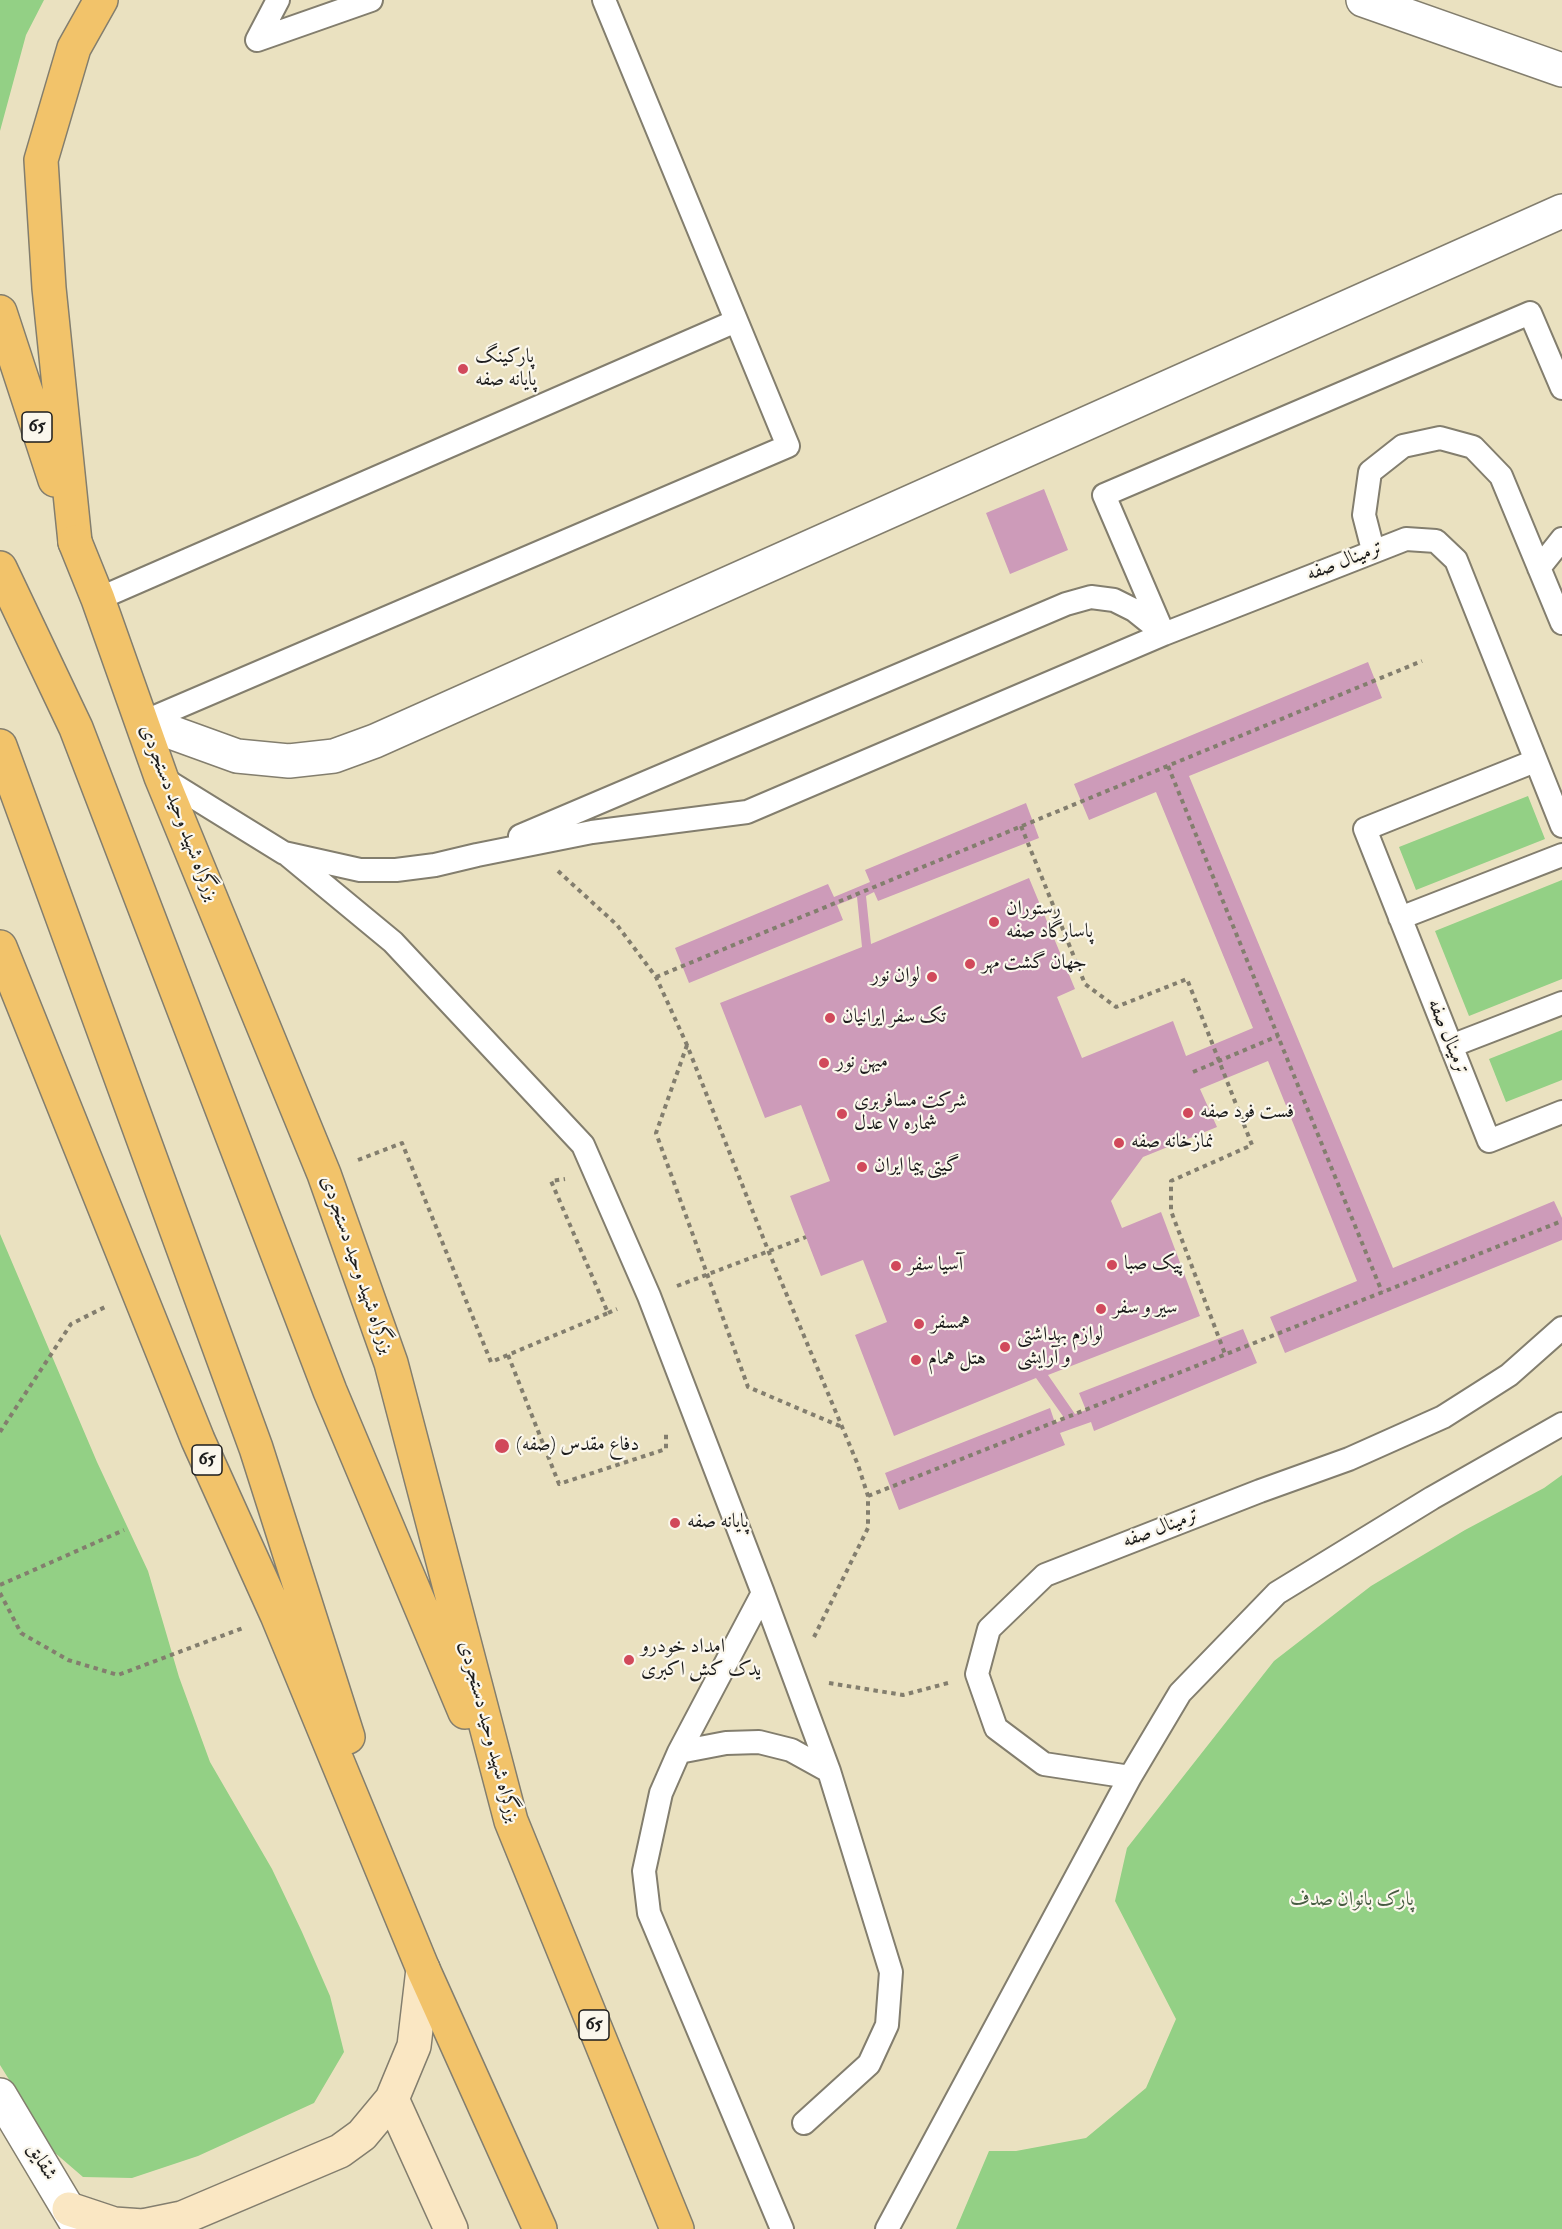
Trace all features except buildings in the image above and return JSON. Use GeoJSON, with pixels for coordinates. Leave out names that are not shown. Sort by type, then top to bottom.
{"type":"FeatureCollection","features":[{"type":"Feature","properties":{"kind":"main road"},"geometry":{"type":"LineString","coordinates":[[75,542],[49,288],[41,160],[75,48],[101,0]]}},
{"type":"Feature","properties":{"kind":"main road","name":"بزرگراه شهید وحید دستجردی"},"geometry":{"type":"LineString","coordinates":[[0,312],[75,542],[98,598],[161,777],[324,1174],[391,1363],[511,1821],[677,2229]]}},
{"type":"Feature","properties":{"kind":"main road"},"geometry":{"type":"LineString","coordinates":[[0,568],[76,728],[330,1391],[511,1821]]}},
{"type":"Feature","properties":{"kind":"main road"},"geometry":{"type":"LineString","coordinates":[[0,746],[256,1448],[423,1969],[414,2046],[392,2099],[362,2135],[340,2151],[182,2218],[143,2226],[74,2219]]}},
{"type":"Feature","properties":{"kind":"main road","name":"65"},"geometry":{"type":"LineString","coordinates":[[0,947],[198,1440],[277,1615],[423,1969],[540,2229]]}},
{"type":"Feature","properties":{"kind":"main road"},"geometry":{"type":"LineString","coordinates":[[392,2099],[451,2229]]}},
{"type":"Feature","properties":{"kind":"street"},"geometry":{"type":"LineString","coordinates":[[1363,0],[1562,69]]}},
{"type":"Feature","properties":{"kind":"street"},"geometry":{"type":"LineString","coordinates":[[143,722],[237,756],[289,761],[334,756],[375,741],[1562,211]]}},
{"type":"Feature","properties":{"kind":"street","name":"شقایق"},"geometry":{"type":"LineString","coordinates":[[5,2114],[74,2219]]}},
{"type":"Feature","properties":{"kind":"lane"},"geometry":{"type":"LineString","coordinates":[[278,0],[257,40],[371,0]]}},
{"type":"Feature","properties":{"kind":"lane"},"geometry":{"type":"LineString","coordinates":[[143,722],[788,446],[604,0]]}},
{"type":"Feature","properties":{"kind":"lane"},"geometry":{"type":"LineString","coordinates":[[1164,634],[1104,495],[1530,313],[1562,388]]}},
{"type":"Feature","properties":{"kind":"lane"},"geometry":{"type":"LineString","coordinates":[[98,598],[736,321]]}},
{"type":"Feature","properties":{"kind":"lane"},"geometry":{"type":"LineString","coordinates":[[1373,550],[1364,515],[1370,472],[1403,447],[1440,438],[1473,447],[1501,476],[1562,623]]}},
{"type":"Feature","properties":{"kind":"lane","name":"ترمینال صفه"},"geometry":{"type":"LineString","coordinates":[[477,855],[592,832],[747,812],[1164,634],[1373,550],[1406,539],[1436,542],[1456,560],[1562,826]]}},
{"type":"Feature","properties":{"kind":"lane"},"geometry":{"type":"LineString","coordinates":[[1539,568],[1562,539]]}},
{"type":"Feature","properties":{"kind":"lane"},"geometry":{"type":"LineString","coordinates":[[284,853],[360,870],[396,870],[435,865],[477,855],[1066,603],[1090,597],[1114,600],[1134,610],[1164,634]]}},
{"type":"Feature","properties":{"kind":"lane","name":"ترمینال صفه"},"geometry":{"type":"LineString","coordinates":[[1535,761],[1365,829],[1489,1141],[1562,1112]]}},
{"type":"Feature","properties":{"kind":"lane"},"geometry":{"type":"LineString","coordinates":[[161,777],[284,853],[393,942],[583,1144],[649,1296],[763,1593],[829,1771],[891,1972],[887,2025],[869,2064],[804,2123]]}},
{"type":"Feature","properties":{"kind":"lane"},"geometry":{"type":"LineString","coordinates":[[1400,918],[1562,855]]}},
{"type":"Feature","properties":{"kind":"lane"},"geometry":{"type":"LineString","coordinates":[[1451,1046],[1562,1003]]}},
{"type":"Feature","properties":{"kind":"lane","name":"ترمینال صفه"},"geometry":{"type":"LineString","coordinates":[[977,1674],[989,1629],[1045,1575],[1260,1491],[1349,1459],[1443,1417],[1509,1375],[1562,1328]]}},
{"type":"Feature","properties":{"kind":"lane"},"geometry":{"type":"LineString","coordinates":[[887,2229],[1130,1777],[1180,1693],[1277,1593],[1432,1498],[1562,1424]]}},
{"type":"Feature","properties":{"kind":"lane"},"geometry":{"type":"LineString","coordinates":[[763,1593],[679,1752],[661,1793],[644,1871],[649,1912],[782,2229]]}},
{"type":"Feature","properties":{"kind":"lane"},"geometry":{"type":"LineString","coordinates":[[977,1674],[996,1728],[1044,1764],[1130,1777]]}},
{"type":"Feature","properties":{"kind":"lane"},"geometry":{"type":"LineString","coordinates":[[679,1752],[726,1743],[759,1742],[791,1750],[829,1771]]}},
{"type":"Feature","properties":{"kind":"path"},"geometry":{"type":"LineString","coordinates":[[656,977],[1422,661]]}},
{"type":"Feature","properties":{"kind":"path"},"geometry":{"type":"LineString","coordinates":[[1168,766],[1382,1292]]}},
{"type":"Feature","properties":{"kind":"path"},"geometry":{"type":"LineString","coordinates":[[1021,826],[1085,984],[1116,1007],[1187,979],[1248,1134],[1252,1145],[1171,1181],[1171,1211],[1225,1354]]}},
{"type":"Feature","properties":{"kind":"path"},"geometry":{"type":"LineString","coordinates":[[529,844],[617,925],[656,977],[687,1045],[768,1250],[843,1427],[868,1496],[868,1528],[794,1677],[903,1695],[977,1674]]}},
{"type":"Feature","properties":{"kind":"path"},"geometry":{"type":"LineString","coordinates":[[1193,1072],[1278,1036]]}},
{"type":"Feature","properties":{"kind":"path"},"geometry":{"type":"LineString","coordinates":[[687,1045],[656,1133],[748,1387],[843,1427]]}},
{"type":"Feature","properties":{"kind":"path"},"geometry":{"type":"LineString","coordinates":[[324,1174],[402,1143],[491,1362],[617,1309]]}},
{"type":"Feature","properties":{"kind":"path"},"geometry":{"type":"LineString","coordinates":[[572,1178],[551,1181],[608,1313]]}},
{"type":"Feature","properties":{"kind":"path"},"geometry":{"type":"LineString","coordinates":[[868,1496],[1562,1221]]}},
{"type":"Feature","properties":{"kind":"path"},"geometry":{"type":"LineString","coordinates":[[649,1296],[806,1237]]}},
{"type":"Feature","properties":{"kind":"path"},"geometry":{"type":"LineString","coordinates":[[0,1432],[71,1324]]}},
{"type":"Feature","properties":{"kind":"path"},"geometry":{"type":"LineString","coordinates":[[508,1354],[559,1484],[666,1449],[666,1425]]}},
{"type":"Feature","properties":{"kind":"path"},"geometry":{"type":"LineString","coordinates":[[0,1585],[124,1530]]}},
{"type":"Feature","properties":{"kind":"path"},"geometry":{"type":"LineString","coordinates":[[0,1593],[21,1632],[68,1660],[118,1675],[206,1642]]}},
{"type":"Feature","properties":{"kind":"green space"},"geometry":{"type":"Polygon","coordinates":[[[0,0],[44,0],[26,35],[0,131],[0,0]]]}},
{"type":"Feature","properties":{"kind":"green space"},"geometry":{"type":"Polygon","coordinates":[[[1528,796],[1545,839],[1416,890],[1399,847],[1528,796]]]}},
{"type":"Feature","properties":{"kind":"green space"},"geometry":{"type":"Polygon","coordinates":[[[1562,880],[1562,979],[1469,1016],[1435,931],[1562,880]]]}},
{"type":"Feature","properties":{"kind":"green space"},"geometry":{"type":"Polygon","coordinates":[[[1562,1030],[1562,1080],[1506,1102],[1489,1059],[1562,1030]]]}},
{"type":"Feature","properties":{"kind":"green space"},"geometry":{"type":"Polygon","coordinates":[[[0,1234],[97,1462],[148,1571],[179,1677],[210,1762],[272,1869],[302,1932],[330,1996],[344,2052],[314,2103],[198,2156],[132,2178],[83,2177],[54,2152],[0,2065],[0,1234]]]}},
{"type":"Feature","properties":{"kind":"green space","name":"پارک بانوان صدف"},"geometry":{"type":"Polygon","coordinates":[[[1562,1475],[1562,2229],[956,2229],[989,2151],[1016,2151],[1086,2138],[1146,2088],[1176,2019],[1115,1901],[1127,1848],[1274,1661],[1371,1586],[1465,1530],[1544,1488],[1562,1475]]]}},
{"type":"Feature","properties":{"kind":"place","name":"پارکینگ پایانه صفه"},"geometry":{"type":"Point","coordinates":[463,369]}},
{"type":"Feature","properties":{"kind":"place","name":"رستوران پاسارگاد صفه"},"geometry":{"type":"Point","coordinates":[994,922]}},
{"type":"Feature","properties":{"kind":"place","name":"جهان گشت مهر"},"geometry":{"type":"Point","coordinates":[970,964]}},
{"type":"Feature","properties":{"kind":"place","name":"لوان نور"},"geometry":{"type":"Point","coordinates":[932,977]}},
{"type":"Feature","properties":{"kind":"place","name":"تک سفر ایرانیان"},"geometry":{"type":"Point","coordinates":[830,1018]}},
{"type":"Feature","properties":{"kind":"place","name":"میهن نور"},"geometry":{"type":"Point","coordinates":[824,1063]}},
{"type":"Feature","properties":{"kind":"place","name":"فست فود صفه"},"geometry":{"type":"Point","coordinates":[1188,1113]}},
{"type":"Feature","properties":{"kind":"place","name":"شرکت مسافربری شماره ۷ عدل"},"geometry":{"type":"Point","coordinates":[842,1114]}},
{"type":"Feature","properties":{"kind":"place","name":"نمازخانه صفه"},"geometry":{"type":"Point","coordinates":[1119,1143]}},
{"type":"Feature","properties":{"kind":"place","name":"گیتی پیما ایران"},"geometry":{"type":"Point","coordinates":[862,1167]}},
{"type":"Feature","properties":{"kind":"place","name":"پیک صبا"},"geometry":{"type":"Point","coordinates":[1112,1265]}},
{"type":"Feature","properties":{"kind":"place","name":"آسیا سفر"},"geometry":{"type":"Point","coordinates":[896,1266]}},
{"type":"Feature","properties":{"kind":"place","name":"سیر و سفر"},"geometry":{"type":"Point","coordinates":[1101,1309]}},
{"type":"Feature","properties":{"kind":"place","name":"همسفر"},"geometry":{"type":"Point","coordinates":[919,1324]}},
{"type":"Feature","properties":{"kind":"place","name":"لوازم بهداشتی و آرایشی"},"geometry":{"type":"Point","coordinates":[1005,1347]}},
{"type":"Feature","properties":{"kind":"place","name":"هتل همام"},"geometry":{"type":"Point","coordinates":[916,1360]}},
{"type":"Feature","properties":{"kind":"place","name":"دفاع مقدس (صفه)"},"geometry":{"type":"Point","coordinates":[502,1446]}},
{"type":"Feature","properties":{"kind":"place","name":"پایانه صفه"},"geometry":{"type":"Point","coordinates":[675,1523]}},
{"type":"Feature","properties":{"kind":"place","name":"امداد خودرو یدک کش اکبری"},"geometry":{"type":"Point","coordinates":[629,1660]}}]}
